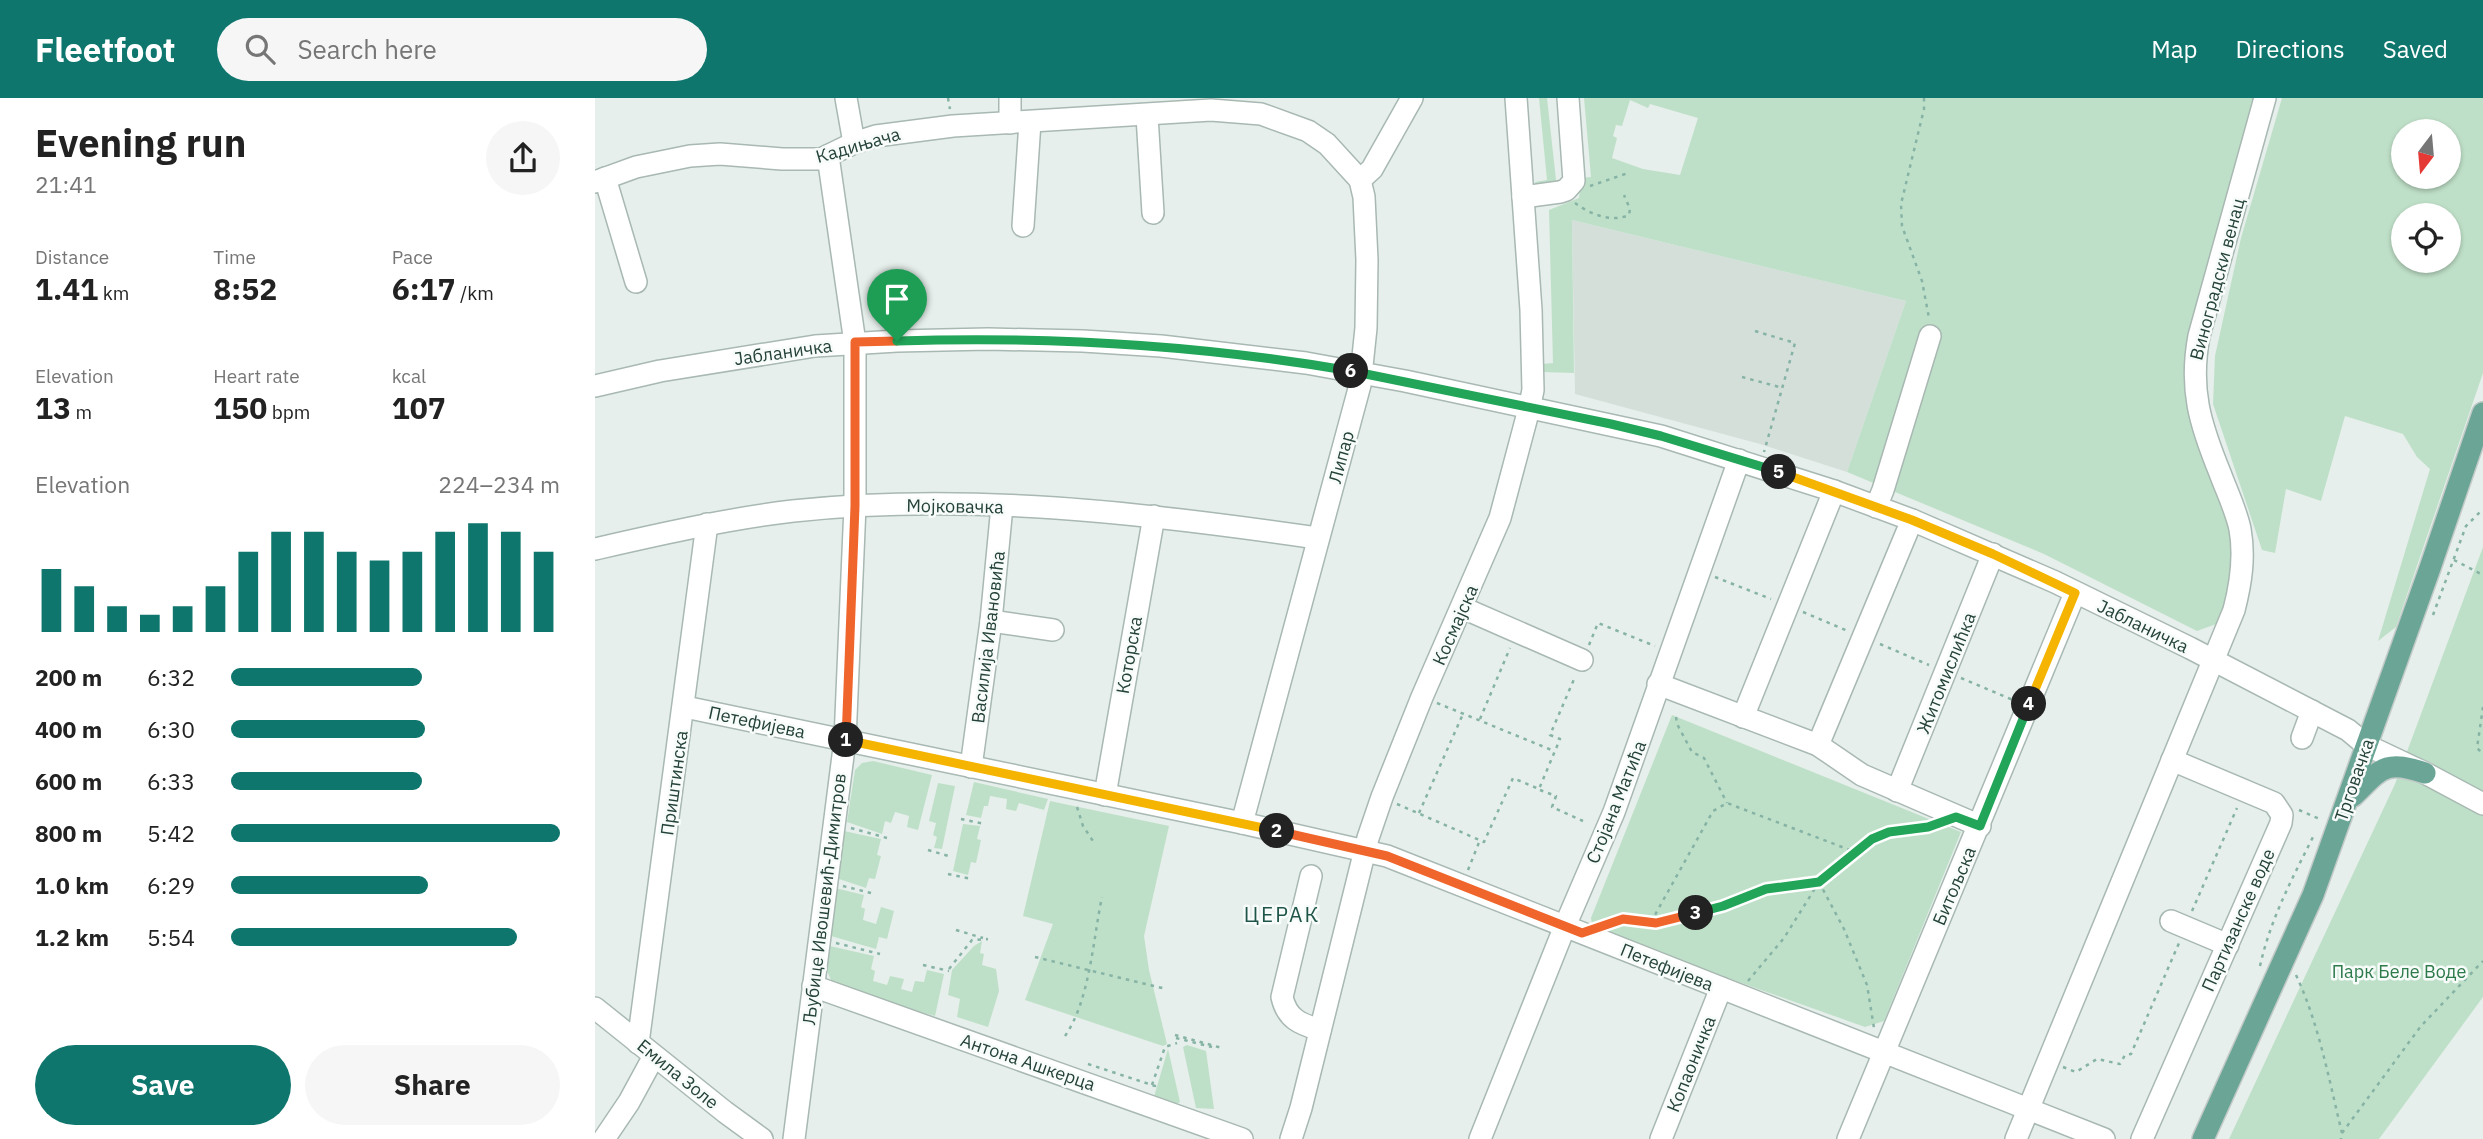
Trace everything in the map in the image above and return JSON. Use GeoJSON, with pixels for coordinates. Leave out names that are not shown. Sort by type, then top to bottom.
{"type":"FeatureCollection","features":[{"type":"Feature","properties":{"kind":"main road","name":"Трговачка"},"geometry":{"type":"LineString","coordinates":[[2204,1137],[2312,895],[2483,413]]}},
{"type":"Feature","properties":{"kind":"main road"},"geometry":{"type":"LineString","coordinates":[[2347,802],[2369,778],[2387,768],[2406,766],[2425,773]]}},
{"type":"Feature","properties":{"kind":"street"},"geometry":{"type":"LineString","coordinates":[[846,98],[854,143]]}},
{"type":"Feature","properties":{"kind":"street"},"geometry":{"type":"LineString","coordinates":[[1010,98],[1020,122],[1023,226]]}},
{"type":"Feature","properties":{"kind":"street"},"geometry":{"type":"LineString","coordinates":[[1360,180],[1371,169],[1412,98]]}},
{"type":"Feature","properties":{"kind":"street","name":"Космајска"},"geometry":{"type":"LineString","coordinates":[[1291,1139],[1365,849],[1382,797],[1500,518],[1529,409],[1533,390],[1532,336],[1516,98]]}},
{"type":"Feature","properties":{"kind":"street"},"geometry":{"type":"LineString","coordinates":[[1523,197],[1563,191],[1571,186],[1574,177],[1568,98]]}},
{"type":"Feature","properties":{"kind":"street","name":"Виноградски венац"},"geometry":{"type":"LineString","coordinates":[[2215,661],[2234,610],[2240,583],[2242,547],[2235,510],[2209,446],[2197,407],[2194,387],[2195,355],[2265,98]]}},
{"type":"Feature","properties":{"kind":"street","name":"Кадињача"},"geometry":{"type":"LineString","coordinates":[[636,282],[600,180],[636,167],[689,156],[720,154],[807,160],[828,156],[854,143],[898,132],[953,126],[1236,110],[1286,122],[1317,138],[1343,160],[1360,180]]}},
{"type":"Feature","properties":{"kind":"street"},"geometry":{"type":"LineString","coordinates":[[1147,116],[1153,214]]}},
{"type":"Feature","properties":{"kind":"street","name":"Љубице Ивошевић-Димитров"},"geometry":{"type":"LineString","coordinates":[[794,1139],[845,740],[855,506],[855,342],[828,156]]}},
{"type":"Feature","properties":{"kind":"street","name":"Липар"},"geometry":{"type":"LineString","coordinates":[[1241,823],[1359,390],[1366,328],[1367,260],[1364,197],[1360,180]]}},
{"type":"Feature","properties":{"kind":"street"},"geometry":{"type":"LineString","coordinates":[[1876,507],[1930,336]]}},
{"type":"Feature","properties":{"kind":"street","name":"Јабланичка"},"geometry":{"type":"LineString","coordinates":[[595,386],[712,362],[855,342],[1083,341],[1197,350],[1306,363],[1611,424],[1739,460],[1834,491],[1993,554],[2215,661],[2348,730],[2367,745],[2483,804]]}},
{"type":"Feature","properties":{"kind":"street","name":"Стојана Матића"},"geometry":{"type":"LineString","coordinates":[[1480,1139],[1573,929],[1739,460]]}},
{"type":"Feature","properties":{"kind":"street"},"geometry":{"type":"LineString","coordinates":[[1743,717],[1834,491]]}},
{"type":"Feature","properties":{"kind":"street","name":"Мојковачка"},"geometry":{"type":"LineString","coordinates":[[595,549],[708,524],[793,511],[855,506],[1002,506],[1154,516],[1317,538]]}},
{"type":"Feature","properties":{"kind":"street","name":"Василија Ивановића"},"geometry":{"type":"LineString","coordinates":[[971,767],[991,621],[1002,506]]}},
{"type":"Feature","properties":{"kind":"street","name":"Которска"},"geometry":{"type":"LineString","coordinates":[[1105,795],[1154,516]]}},
{"type":"Feature","properties":{"kind":"street"},"geometry":{"type":"LineString","coordinates":[[1818,745],[1912,520]]}},
{"type":"Feature","properties":{"kind":"street","name":"Приштинска"},"geometry":{"type":"LineString","coordinates":[[604,1139],[629,1102],[646,1049],[708,524]]}},
{"type":"Feature","properties":{"kind":"street","name":"Житомислићка"},"geometry":{"type":"LineString","coordinates":[[1897,791],[1993,554]]}},
{"type":"Feature","properties":{"kind":"street","name":"Битољска"},"geometry":{"type":"LineString","coordinates":[[1848,1139],[1880,1045],[1980,826],[2075,593]]}},
{"type":"Feature","properties":{"kind":"street"},"geometry":{"type":"LineString","coordinates":[[1463,608],[1582,660]]}},
{"type":"Feature","properties":{"kind":"street"},"geometry":{"type":"LineString","coordinates":[[991,621],[1053,629]]}},
{"type":"Feature","properties":{"kind":"street"},"geometry":{"type":"LineString","coordinates":[[2016,1139],[2215,661]]}},
{"type":"Feature","properties":{"kind":"street"},"geometry":{"type":"LineString","coordinates":[[1658,684],[1818,745],[1862,775],[1980,826]]}},
{"type":"Feature","properties":{"kind":"street","name":"Петефијева"},"geometry":{"type":"LineString","coordinates":[[685,707],[1365,849],[1729,991],[1880,1045],[2029,1108]]}},
{"type":"Feature","properties":{"kind":"street"},"geometry":{"type":"LineString","coordinates":[[2302,738],[2312,711]]}},
{"type":"Feature","properties":{"kind":"street","name":"Партизанске воде"},"geometry":{"type":"LineString","coordinates":[[2142,1139],[2282,815],[2274,803],[2172,760]]}},
{"type":"Feature","properties":{"kind":"street"},"geometry":{"type":"LineString","coordinates":[[1311,876],[1282,998],[1283,1005],[1293,1020],[1320,1030]]}},
{"type":"Feature","properties":{"kind":"street"},"geometry":{"type":"LineString","coordinates":[[2178,924],[2228,945]]}},
{"type":"Feature","properties":{"kind":"street","name":"Антона Ашкерца"},"geometry":{"type":"LineString","coordinates":[[813,986],[1242,1139]]}},
{"type":"Feature","properties":{"kind":"street","name":"Копаоничка"},"geometry":{"type":"LineString","coordinates":[[1661,1139],[1729,991]]}},
{"type":"Feature","properties":{"kind":"street","name":"Емила Золе"},"geometry":{"type":"LineString","coordinates":[[595,1008],[762,1139]]}},
{"type":"Feature","properties":{"kind":"street"},"geometry":{"type":"LineString","coordinates":[[2029,1108],[2104,1139]]}},
{"type":"Feature","properties":{"kind":"path"},"geometry":{"type":"LineString","coordinates":[[1924,98],[1924,109],[1901,204],[1902,226],[1928,305],[1930,336]]}},
{"type":"Feature","properties":{"kind":"path"},"geometry":{"type":"LineString","coordinates":[[1590,186],[1628,173]]}},
{"type":"Feature","properties":{"kind":"path"},"geometry":{"type":"LineString","coordinates":[[1563,191],[1579,206],[1607,218],[1623,218],[1629,215],[1630,209],[1624,195]]}},
{"type":"Feature","properties":{"kind":"path"},"geometry":{"type":"LineString","coordinates":[[1755,331],[1795,343],[1763,455]]}},
{"type":"Feature","properties":{"kind":"path"},"geometry":{"type":"LineString","coordinates":[[1742,376],[1783,388]]}},
{"type":"Feature","properties":{"kind":"path"},"geometry":{"type":"LineString","coordinates":[[2431,620],[2466,526],[2483,509]]}},
{"type":"Feature","properties":{"kind":"path"},"geometry":{"type":"LineString","coordinates":[[2454,560],[2483,575]]}},
{"type":"Feature","properties":{"kind":"path"},"geometry":{"type":"LineString","coordinates":[[1539,789],[1560,739],[1550,735],[1598,623],[1670,652]]}},
{"type":"Feature","properties":{"kind":"path"},"geometry":{"type":"LineString","coordinates":[[1480,719],[1513,641]]}},
{"type":"Feature","properties":{"kind":"path"},"geometry":{"type":"LineString","coordinates":[[1434,702],[1464,712],[1555,752]]}},
{"type":"Feature","properties":{"kind":"path"},"geometry":{"type":"LineString","coordinates":[[2483,707],[2477,748],[2483,754]]}},
{"type":"Feature","properties":{"kind":"path"},"geometry":{"type":"LineString","coordinates":[[1419,813],[1464,712]]}},
{"type":"Feature","properties":{"kind":"path"},"geometry":{"type":"LineString","coordinates":[[1677,717],[1677,724],[1692,751],[1704,758],[1727,803],[1856,852]]}},
{"type":"Feature","properties":{"kind":"path"},"geometry":{"type":"LineString","coordinates":[[1382,797],[1484,842],[1513,778],[1556,796],[1552,807],[1583,821]]}},
{"type":"Feature","properties":{"kind":"path"},"geometry":{"type":"LineString","coordinates":[[1076,789],[1077,807],[1083,826],[1095,844]]}},
{"type":"Feature","properties":{"kind":"path"},"geometry":{"type":"LineString","coordinates":[[2058,1066],[2076,1072],[2097,1059],[2120,1064],[2125,1055],[2131,1054],[2178,924],[2239,802]]}},
{"type":"Feature","properties":{"kind":"path"},"geometry":{"type":"LineString","coordinates":[[1651,922],[1713,811],[1727,803]]}},
{"type":"Feature","properties":{"kind":"path"},"geometry":{"type":"LineString","coordinates":[[2259,975],[2267,936],[2277,909],[2322,820],[2298,810]]}},
{"type":"Feature","properties":{"kind":"path"},"geometry":{"type":"LineString","coordinates":[[1729,991],[1784,938],[1819,882],[1872,839],[1889,832],[1928,827],[1956,817]]}},
{"type":"Feature","properties":{"kind":"path"},"geometry":{"type":"LineString","coordinates":[[961,819],[985,824]]}},
{"type":"Feature","properties":{"kind":"path"},"geometry":{"type":"LineString","coordinates":[[834,824],[887,838]]}},
{"type":"Feature","properties":{"kind":"path"},"geometry":{"type":"LineString","coordinates":[[1462,885],[1481,840]]}},
{"type":"Feature","properties":{"kind":"path"},"geometry":{"type":"LineString","coordinates":[[928,850],[952,857]]}},
{"type":"Feature","properties":{"kind":"path"},"geometry":{"type":"LineString","coordinates":[[948,874],[972,879]]}},
{"type":"Feature","properties":{"kind":"path"},"geometry":{"type":"LineString","coordinates":[[827,881],[871,893]]}},
{"type":"Feature","properties":{"kind":"path"},"geometry":{"type":"LineString","coordinates":[[1573,929],[1623,919],[1651,922],[1723,906],[1766,889],[1819,882]]}},
{"type":"Feature","properties":{"kind":"path"},"geometry":{"type":"LineString","coordinates":[[1819,882],[1844,929],[1867,985],[1880,1045]]}},
{"type":"Feature","properties":{"kind":"path"},"geometry":{"type":"LineString","coordinates":[[1065,1036],[1073,1024],[1103,897]]}},
{"type":"Feature","properties":{"kind":"path"},"geometry":{"type":"LineString","coordinates":[[923,965],[949,970],[972,940],[988,939],[956,930]]}},
{"type":"Feature","properties":{"kind":"path"},"geometry":{"type":"LineString","coordinates":[[819,939],[880,954]]}},
{"type":"Feature","properties":{"kind":"path"},"geometry":{"type":"LineString","coordinates":[[2287,952],[2304,992],[2342,1133],[2341,1139]]}},
{"type":"Feature","properties":{"kind":"path"},"geometry":{"type":"LineString","coordinates":[[1035,957],[1166,989]]}},
{"type":"Feature","properties":{"kind":"path"},"geometry":{"type":"LineString","coordinates":[[2342,1133],[2421,1026],[2483,961]]}},
{"type":"Feature","properties":{"kind":"path"},"geometry":{"type":"LineString","coordinates":[[1175,1036],[1222,1048],[1175,1036]]}},
{"type":"Feature","properties":{"kind":"path"},"geometry":{"type":"LineString","coordinates":[[1152,1085],[1165,1046],[1177,1043]]}},
{"type":"Feature","properties":{"kind":"shaded area"},"geometry":{"type":"Polygon","coordinates":[[[1572,220],[1906,301],[1847,472],[1760,444],[1575,394],[1572,220]]]}},
{"type":"Feature","properties":{"kind":"green space"},"geometry":{"type":"Polygon","coordinates":[[[1539,98],[1547,98],[1556,180],[1562,180],[1556,185],[1537,187],[1535,182],[1547,180],[1539,98]]]}},
{"type":"Feature","properties":{"kind":"green space"},"geometry":{"type":"Polygon","coordinates":[[[1584,98],[2257,98],[2191,329],[2236,550],[2233,589],[2219,623],[2197,631],[2044,554],[1847,472],[1906,301],[1572,220],[1574,373],[1542,372],[1542,364],[1553,363],[1549,210],[1579,198],[1581,178],[1591,177],[1584,98]],[[1630,100],[1622,126],[1616,125],[1613,136],[1617,138],[1612,158],[1643,169],[1680,175],[1698,118],[1650,104],[1648,108],[1630,100]]]}},
{"type":"Feature","properties":{"kind":"green space"},"geometry":{"type":"Polygon","coordinates":[[[2282,98],[2483,98],[2483,373],[2396,627],[2378,641],[2430,469],[2417,457],[2403,434],[2345,416],[2321,501],[2286,489],[2275,553],[2262,550],[2213,404],[2215,356],[2241,238],[2282,98]]]}},
{"type":"Feature","properties":{"kind":"green space","name":"Парк Беле Воде"},"geometry":{"type":"Polygon","coordinates":[[[2483,547],[2483,997],[2379,1139],[2229,1139],[2395,784],[2483,547]]]}},
{"type":"Feature","properties":{"kind":"green space"},"geometry":{"type":"Polygon","coordinates":[[[1672,715],[1961,832],[1884,1021],[1865,1027],[1593,930],[1591,918],[1672,715]]]}},
{"type":"Feature","properties":{"kind":"green space"},"geometry":{"type":"Polygon","coordinates":[[[873,761],[932,775],[918,830],[907,827],[909,816],[895,812],[891,823],[885,821],[882,834],[847,822],[855,770],[862,763],[873,761]]]}},
{"type":"Feature","properties":{"kind":"green space"},"geometry":{"type":"Polygon","coordinates":[[[974,782],[1048,799],[1044,810],[1019,803],[1016,811],[1006,809],[1007,799],[990,796],[981,818],[966,815],[974,782]]]}},
{"type":"Feature","properties":{"kind":"green space"},"geometry":{"type":"Polygon","coordinates":[[[938,783],[955,786],[942,849],[934,848],[937,837],[933,835],[936,823],[929,821],[938,783]]]}},
{"type":"Feature","properties":{"kind":"green space"},"geometry":{"type":"Polygon","coordinates":[[[1050,801],[1169,826],[1144,936],[1149,970],[1167,1044],[1163,1046],[1025,1000],[1053,924],[1023,916],[1050,801]]]}},
{"type":"Feature","properties":{"kind":"green space"},"geometry":{"type":"Polygon","coordinates":[[[963,824],[980,826],[977,839],[981,840],[976,863],[971,862],[968,875],[953,871],[963,824]]]}},
{"type":"Feature","properties":{"kind":"green space"},"geometry":{"type":"Polygon","coordinates":[[[844,831],[881,839],[877,855],[881,856],[875,879],[869,878],[866,888],[839,879],[844,831]]]}},
{"type":"Feature","properties":{"kind":"green space"},"geometry":{"type":"Polygon","coordinates":[[[835,888],[864,895],[861,907],[865,909],[863,920],[876,924],[881,907],[894,911],[887,939],[879,937],[876,949],[831,936],[835,888]]]}},
{"type":"Feature","properties":{"kind":"green space"},"geometry":{"type":"Polygon","coordinates":[[[982,941],[982,965],[996,969],[999,991],[988,1027],[957,1017],[960,999],[948,995],[952,970],[982,941]]]}},
{"type":"Feature","properties":{"kind":"green space"},"geometry":{"type":"Polygon","coordinates":[[[830,946],[874,956],[871,969],[875,971],[873,981],[887,985],[890,976],[904,979],[901,989],[912,992],[915,981],[924,982],[927,970],[944,974],[935,1016],[885,1002],[832,982],[827,971],[830,946]]]}},
{"type":"Feature","properties":{"kind":"green space"},"geometry":{"type":"Polygon","coordinates":[[[1187,1045],[1206,1051],[1214,1109],[1196,1108],[1183,1047],[1187,1045]]]}},
{"type":"Feature","properties":{"kind":"green space"},"geometry":{"type":"Polygon","coordinates":[[[1168,1049],[1180,1102],[1173,1106],[1153,1100],[1168,1049]]]}},
{"type":"Feature","properties":{"kind":"district","name":"ЦЕРАК"},"geometry":{"type":"Point","coordinates":[1282,914]}},
{"type":"Feature","properties":{"kind":"route"},"geometry":{"type":"LineString","coordinates":[[988,339],[1161,346],[1306,363],[1504,401],[1529,409],[1564,414],[1661,436],[1776,471],[1912,520],[2075,593],[1980,826],[1956,817],[1928,827],[1889,832],[1872,839],[1819,882],[1766,889],[1723,906],[1656,923],[1623,919],[1582,933],[1365,849],[845,740],[855,506],[855,342],[897,341],[988,339]]}}]}
